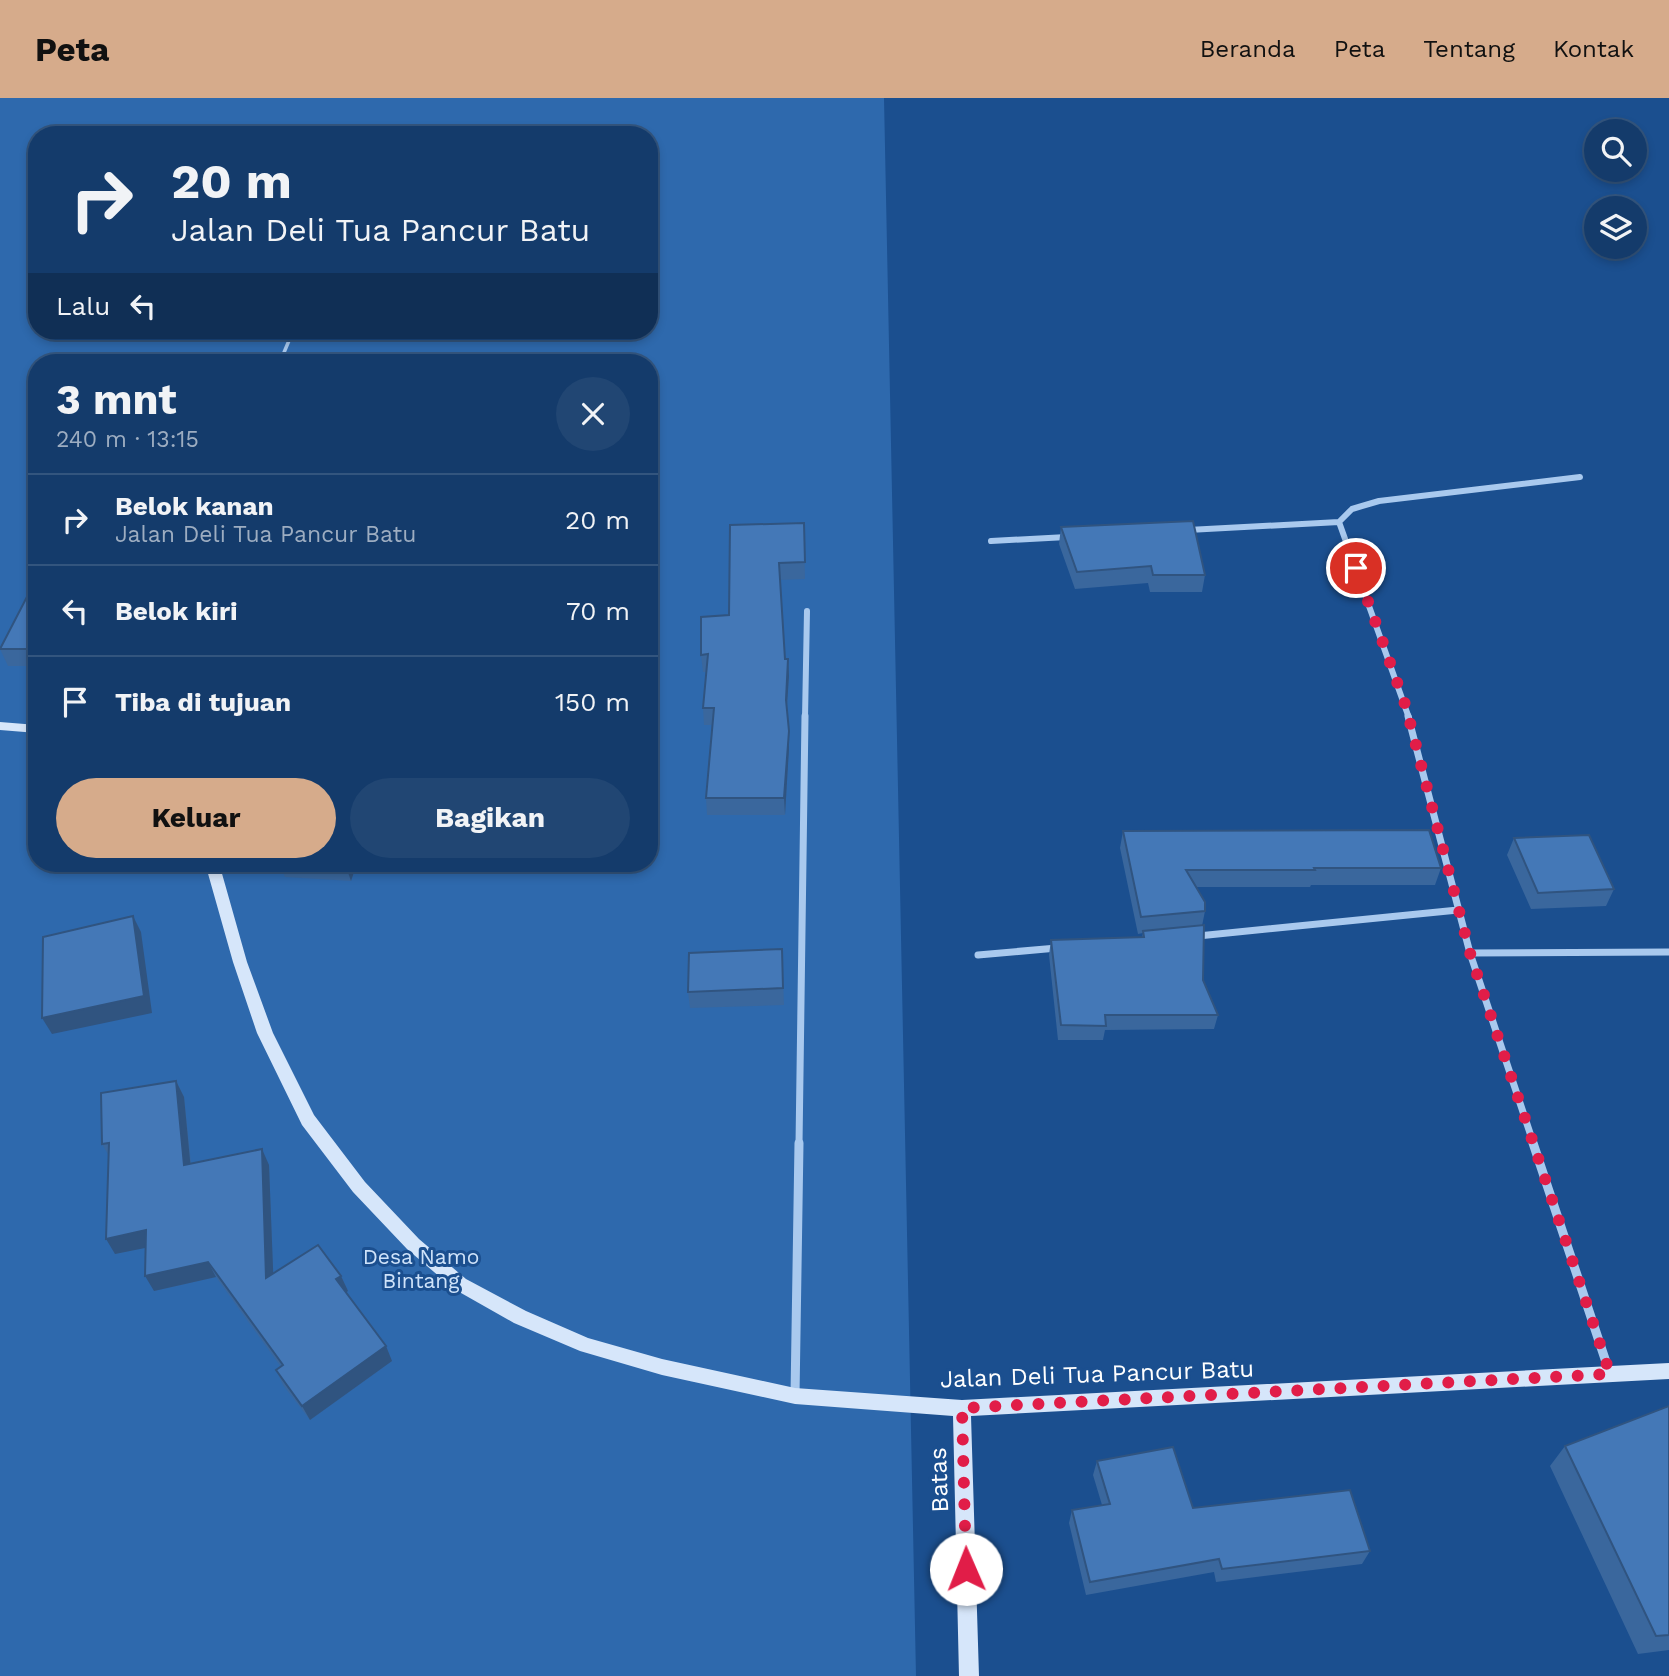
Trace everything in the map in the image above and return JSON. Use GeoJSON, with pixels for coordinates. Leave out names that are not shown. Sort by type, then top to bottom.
{"type":"FeatureCollection","features":[{"type":"Feature","properties":{"kind":"main road"},"geometry":{"type":"LineString","coordinates":[[0,726],[28,728]]}},
{"type":"Feature","properties":{"kind":"main road","name":"Jalan Deli Tua Pancur Batu"},"geometry":{"type":"LineString","coordinates":[[215,872],[240,962],[265,1033],[307,1120],[359,1187],[413,1244],[460,1284],[520,1317],[586,1345],[662,1367],[795,1396],[962,1408],[1669,1371]]}},
{"type":"Feature","properties":{"kind":"main road","name":"Batas"},"geometry":{"type":"LineString","coordinates":[[962,1408],[969,1676]]}},
{"type":"Feature","properties":{"kind":"street"},"geometry":{"type":"LineString","coordinates":[[1186,531],[1339,522],[1352,509],[1378,501],[1580,477]]}},
{"type":"Feature","properties":{"kind":"street"},"geometry":{"type":"LineString","coordinates":[[1339,522],[1406,707],[1470,953],[1610,1374]]}},
{"type":"Feature","properties":{"kind":"street"},"geometry":{"type":"LineString","coordinates":[[991,541],[1075,537]]}},
{"type":"Feature","properties":{"kind":"street"},"geometry":{"type":"LineString","coordinates":[[795,1396],[807,611]]}},
{"type":"Feature","properties":{"kind":"street"},"geometry":{"type":"LineString","coordinates":[[1192,936],[1458,910]]}},
{"type":"Feature","properties":{"kind":"street"},"geometry":{"type":"LineString","coordinates":[[978,955],[1061,948]]}},
{"type":"Feature","properties":{"kind":"street"},"geometry":{"type":"LineString","coordinates":[[1470,953],[1669,952]]}},
{"type":"Feature","properties":{"kind":"green space","name":"Desa Namo Bintang"},"geometry":{"type":"Polygon","coordinates":[[[0,98],[884,98],[916,1676],[0,1676],[0,98]]]}},
{"type":"Feature","properties":{"kind":"building"},"geometry":{"type":"Polygon","coordinates":[[[1193,521],[1205,575],[1153,575],[1151,566],[1077,572],[1061,527],[1193,521]]]}},
{"type":"Feature","properties":{"kind":"building"},"geometry":{"type":"Polygon","coordinates":[[[804,523],[805,562],[779,563],[785,659],[788,659],[786,700],[789,731],[784,798],[706,798],[714,708],[703,708],[708,654],[701,655],[701,617],[729,615],[730,525],[804,523]]]}},
{"type":"Feature","properties":{"kind":"building"},"geometry":{"type":"Polygon","coordinates":[[[28,595],[28,649],[0,649],[28,595]]]}},
{"type":"Feature","properties":{"kind":"building"},"geometry":{"type":"Polygon","coordinates":[[[1429,830],[1441,868],[1186,870],[1205,902],[1205,911],[1141,917],[1123,831],[1429,830]]]}},
{"type":"Feature","properties":{"kind":"building"},"geometry":{"type":"Polygon","coordinates":[[[1589,835],[1614,889],[1538,893],[1514,838],[1589,835]]]}},
{"type":"Feature","properties":{"kind":"building"},"geometry":{"type":"Polygon","coordinates":[[[133,916],[144,996],[42,1018],[43,937],[133,916]]]}},
{"type":"Feature","properties":{"kind":"building"},"geometry":{"type":"Polygon","coordinates":[[[1204,925],[1203,980],[1218,1015],[1105,1015],[1106,1026],[1061,1025],[1051,940],[1144,937],[1143,931],[1204,925]]]}},
{"type":"Feature","properties":{"kind":"building"},"geometry":{"type":"Polygon","coordinates":[[[782,949],[783,988],[688,992],[689,953],[782,949]]]}},
{"type":"Feature","properties":{"kind":"building"},"geometry":{"type":"Polygon","coordinates":[[[176,1081],[184,1165],[262,1149],[266,1278],[318,1245],[341,1276],[336,1279],[386,1346],[302,1406],[276,1370],[283,1365],[208,1262],[145,1276],[146,1230],[106,1239],[109,1143],[102,1144],[101,1093],[176,1081]]]}},
{"type":"Feature","properties":{"kind":"building"},"geometry":{"type":"Polygon","coordinates":[[[1669,1406],[1669,1635],[1656,1636],[1565,1446],[1669,1406]]]}},
{"type":"Feature","properties":{"kind":"building"},"geometry":{"type":"Polygon","coordinates":[[[1173,1447],[1193,1508],[1350,1490],[1370,1551],[1222,1569],[1219,1559],[1090,1582],[1072,1510],[1110,1504],[1097,1461],[1173,1447]]]}},
{"type":"Feature","properties":{"kind":"route"},"geometry":{"type":"LineString","coordinates":[[966,1569],[962,1408],[1610,1374],[1470,953],[1406,707],[1356,568]]}}]}
